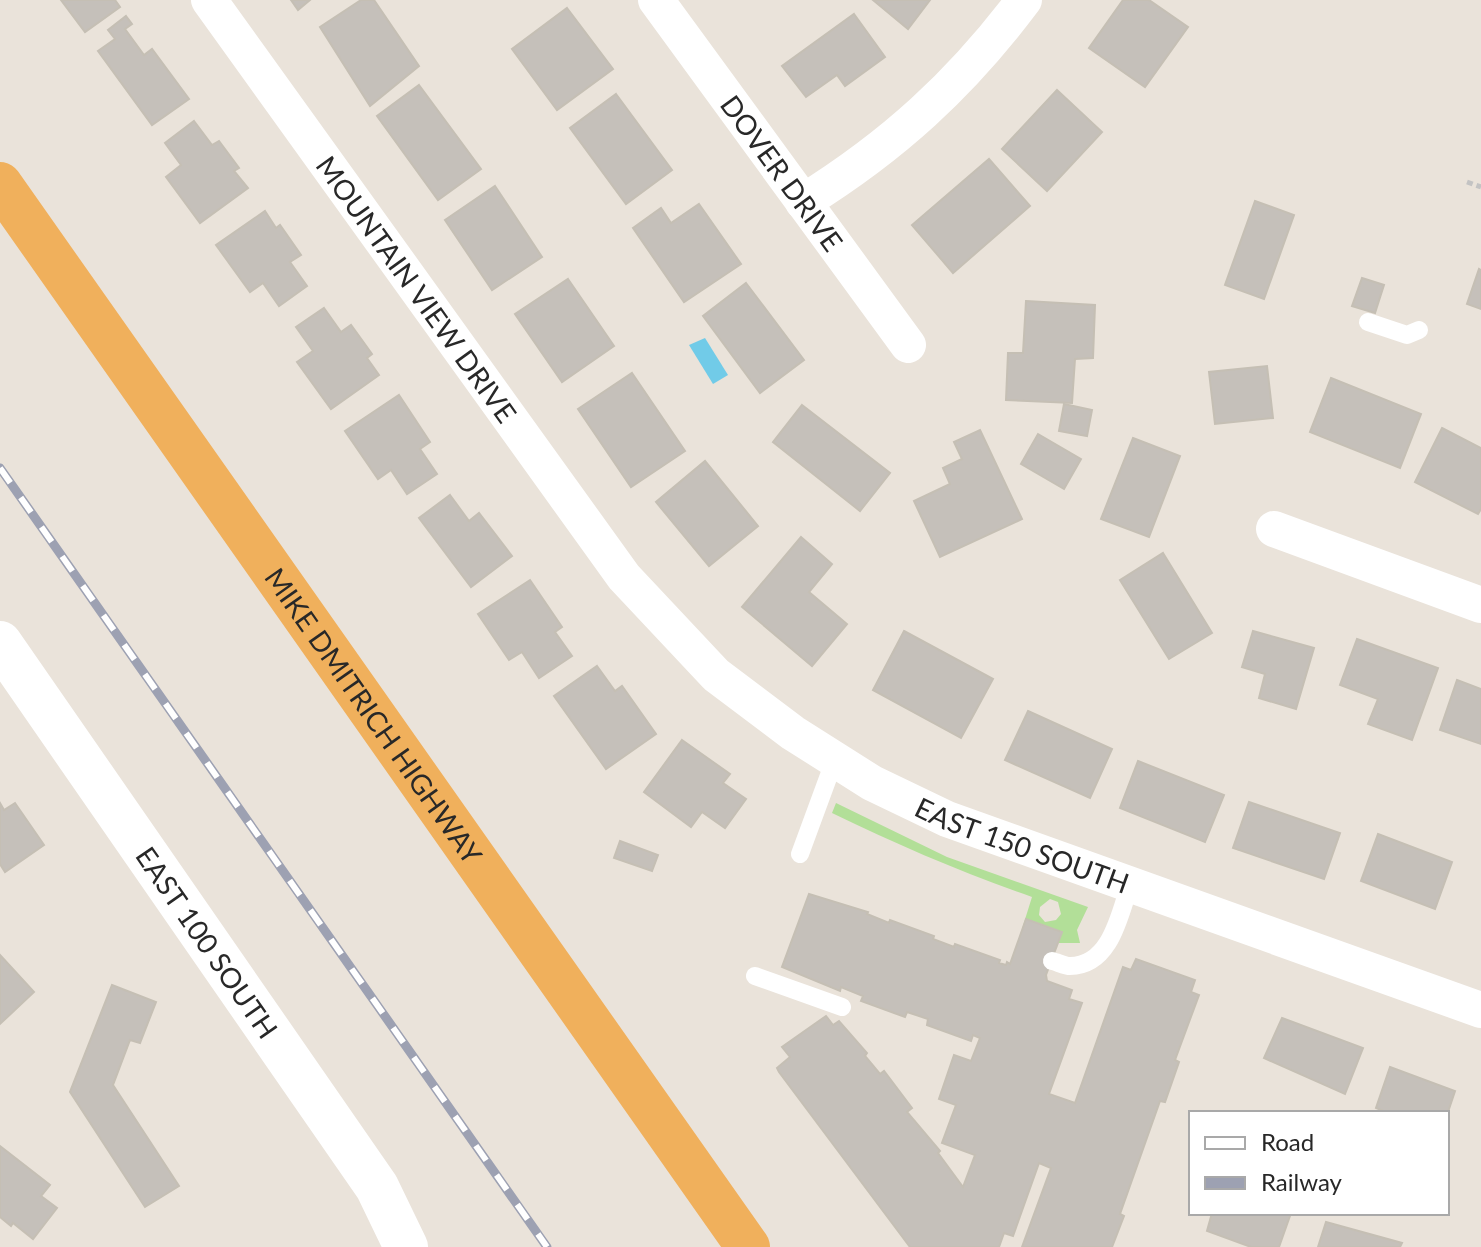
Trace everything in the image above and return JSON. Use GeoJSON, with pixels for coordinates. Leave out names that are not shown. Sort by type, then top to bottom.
{"type":"FeatureCollection","features":[{"type":"Feature","properties":{"kind":"highway","name":"MIKE DMITRICH HIGHWAY"},"geometry":{"type":"LineString","coordinates":[[0,184],[748,1247]]}},
{"type":"Feature","properties":{"kind":"street","name":"MOUNTAIN VIEW DRIVE"},"geometry":{"type":"LineString","coordinates":[[209,0],[624,577]]}},
{"type":"Feature","properties":{"kind":"street","name":"DOVER DRIVE"},"geometry":{"type":"LineString","coordinates":[[656,0],[908,345]]}},
{"type":"Feature","properties":{"kind":"street"},"geometry":{"type":"LineString","coordinates":[[803,202],[925,113],[961,78],[1024,0]]}},
{"type":"Feature","properties":{"kind":"street"},"geometry":{"type":"LineString","coordinates":[[1274,529],[1481,605]]}},
{"type":"Feature","properties":{"kind":"street","name":"EAST 150 SOUTH"},"geometry":{"type":"LineString","coordinates":[[624,577],[716,675],[793,733],[872,783],[947,819],[1481,1010]]}},
{"type":"Feature","properties":{"kind":"street","name":"EAST 100 SOUTH"},"geometry":{"type":"LineString","coordinates":[[0,643],[377,1187],[406,1247]]}},
{"type":"Feature","properties":{"kind":"lane"},"geometry":{"type":"LineString","coordinates":[[1368,322],[1407,335],[1419,330]]}},
{"type":"Feature","properties":{"kind":"lane"},"geometry":{"type":"LineString","coordinates":[[800,854],[835,759]]}},
{"type":"Feature","properties":{"kind":"lane"},"geometry":{"type":"LineString","coordinates":[[1052,961],[1070,966],[1089,961],[1101,953],[1110,940],[1130,884]]}},
{"type":"Feature","properties":{"kind":"lane"},"geometry":{"type":"LineString","coordinates":[[755,976],[842,1007]]}},
{"type":"Feature","properties":{"kind":"path"},"geometry":{"type":"LineString","coordinates":[[1467,182],[1481,187]]}},
{"type":"Feature","properties":{"kind":"green space"},"geometry":{"type":"Polygon","coordinates":[[[836,803],[947,857],[1088,907],[1077,930],[1080,943],[1059,943],[1022,929],[1032,897],[931,858],[832,813],[836,803]],[[1050,899],[1040,907],[1039,915],[1045,922],[1056,920],[1061,914],[1058,902],[1050,899]]]}},
{"type":"Feature","properties":{"kind":"water"},"geometry":{"type":"Polygon","coordinates":[[[705,338],[728,375],[713,384],[689,345],[705,338]]]}},
{"type":"Feature","properties":{"kind":"building"},"geometry":{"type":"Polygon","coordinates":[[[61,0],[115,0],[120,7],[85,32],[61,0]]]}},
{"type":"Feature","properties":{"kind":"building"},"geometry":{"type":"Polygon","coordinates":[[[291,0],[310,0],[298,10],[291,0]]]}},
{"type":"Feature","properties":{"kind":"building"},"geometry":{"type":"Polygon","coordinates":[[[361,0],[374,0],[419,66],[370,106],[320,27],[361,0]]]}},
{"type":"Feature","properties":{"kind":"building"},"geometry":{"type":"Polygon","coordinates":[[[873,0],[930,0],[908,29],[873,0]]]}},
{"type":"Feature","properties":{"kind":"building"},"geometry":{"type":"Polygon","coordinates":[[[1123,0],[1149,0],[1188,27],[1145,87],[1089,48],[1123,0]]]}},
{"type":"Feature","properties":{"kind":"building"},"geometry":{"type":"Polygon","coordinates":[[[567,8],[613,69],[557,110],[512,49],[567,8]]]}},
{"type":"Feature","properties":{"kind":"building"},"geometry":{"type":"Polygon","coordinates":[[[854,14],[885,57],[845,86],[837,75],[806,97],[782,66],[854,14]]]}},
{"type":"Feature","properties":{"kind":"building"},"geometry":{"type":"Polygon","coordinates":[[[126,16],[132,24],[125,29],[144,55],[152,49],[189,99],[152,125],[98,51],[115,39],[108,30],[126,16]]]}},
{"type":"Feature","properties":{"kind":"building"},"geometry":{"type":"Polygon","coordinates":[[[419,85],[481,169],[438,200],[377,116],[419,85]]]}},
{"type":"Feature","properties":{"kind":"building"},"geometry":{"type":"Polygon","coordinates":[[[1057,90],[1102,132],[1047,191],[1002,149],[1057,90]]]}},
{"type":"Feature","properties":{"kind":"building"},"geometry":{"type":"Polygon","coordinates":[[[616,94],[672,170],[626,204],[570,128],[616,94]]]}},
{"type":"Feature","properties":{"kind":"building"},"geometry":{"type":"Polygon","coordinates":[[[194,121],[212,145],[219,141],[239,168],[234,171],[248,188],[200,223],[166,177],[181,165],[165,143],[194,121]]]}},
{"type":"Feature","properties":{"kind":"building"},"geometry":{"type":"Polygon","coordinates":[[[989,159],[1030,206],[953,273],[912,225],[989,159]]]}},
{"type":"Feature","properties":{"kind":"building"},"geometry":{"type":"Polygon","coordinates":[[[495,186],[542,257],[492,290],[445,220],[495,186]]]}},
{"type":"Feature","properties":{"kind":"building"},"geometry":{"type":"Polygon","coordinates":[[[1255,201],[1294,215],[1264,299],[1225,285],[1255,201]]]}},
{"type":"Feature","properties":{"kind":"building"},"geometry":{"type":"Polygon","coordinates":[[[699,204],[741,264],[684,302],[633,228],[661,208],[671,223],[699,204]]]}},
{"type":"Feature","properties":{"kind":"building"},"geometry":{"type":"Polygon","coordinates":[[[265,211],[276,228],[280,225],[301,255],[290,262],[307,286],[279,306],[263,283],[250,292],[216,245],[265,211]]]}},
{"type":"Feature","properties":{"kind":"building"},"geometry":{"type":"Polygon","coordinates":[[[1481,270],[1481,309],[1467,304],[1481,270]]]}},
{"type":"Feature","properties":{"kind":"building"},"geometry":{"type":"Polygon","coordinates":[[[1362,278],[1384,285],[1375,313],[1352,306],[1362,278]]]}},
{"type":"Feature","properties":{"kind":"building"},"geometry":{"type":"Polygon","coordinates":[[[568,279],[614,346],[562,382],[515,314],[568,279]]]}},
{"type":"Feature","properties":{"kind":"building"},"geometry":{"type":"Polygon","coordinates":[[[746,283],[804,360],[760,393],[703,316],[746,283]]]}},
{"type":"Feature","properties":{"kind":"building"},"geometry":{"type":"Polygon","coordinates":[[[1026,301],[1095,305],[1093,358],[1075,359],[1072,403],[1006,400],[1008,353],[1023,353],[1026,301]]]}},
{"type":"Feature","properties":{"kind":"building"},"geometry":{"type":"Polygon","coordinates":[[[324,308],[341,332],[351,325],[372,354],[367,358],[379,375],[331,409],[297,362],[313,351],[296,327],[324,308]]]}},
{"type":"Feature","properties":{"kind":"building"},"geometry":{"type":"Polygon","coordinates":[[[1267,366],[1273,418],[1215,424],[1209,372],[1267,366]]]}},
{"type":"Feature","properties":{"kind":"building"},"geometry":{"type":"Polygon","coordinates":[[[632,373],[685,451],[631,487],[578,409],[632,373]]]}},
{"type":"Feature","properties":{"kind":"building"},"geometry":{"type":"Polygon","coordinates":[[[1331,378],[1421,414],[1400,468],[1310,432],[1331,378]]]}},
{"type":"Feature","properties":{"kind":"building"},"geometry":{"type":"Polygon","coordinates":[[[399,395],[430,442],[420,449],[437,474],[407,494],[391,470],[378,479],[345,431],[399,395]]]}},
{"type":"Feature","properties":{"kind":"building"},"geometry":{"type":"Polygon","coordinates":[[[1064,404],[1092,410],[1087,436],[1059,431],[1064,404]]]}},
{"type":"Feature","properties":{"kind":"building"},"geometry":{"type":"Polygon","coordinates":[[[802,405],[890,473],[860,511],[773,442],[802,405]]]}},
{"type":"Feature","properties":{"kind":"building"},"geometry":{"type":"Polygon","coordinates":[[[1442,428],[1481,448],[1481,509],[1478,514],[1415,482],[1442,428]]]}},
{"type":"Feature","properties":{"kind":"building"},"geometry":{"type":"Polygon","coordinates":[[[980,430],[1022,519],[940,557],[914,501],[950,484],[943,468],[962,459],[954,442],[980,430]]]}},
{"type":"Feature","properties":{"kind":"building"},"geometry":{"type":"Polygon","coordinates":[[[1038,434],[1081,459],[1064,489],[1021,464],[1038,434]]]}},
{"type":"Feature","properties":{"kind":"building"},"geometry":{"type":"Polygon","coordinates":[[[1133,438],[1180,456],[1149,537],[1101,519],[1133,438]]]}},
{"type":"Feature","properties":{"kind":"building"},"geometry":{"type":"Polygon","coordinates":[[[705,461],[758,526],[709,566],[656,502],[705,461]]]}},
{"type":"Feature","properties":{"kind":"building"},"geometry":{"type":"Polygon","coordinates":[[[450,495],[469,521],[479,513],[512,556],[471,587],[419,518],[450,495]]]}},
{"type":"Feature","properties":{"kind":"building"},"geometry":{"type":"Polygon","coordinates":[[[801,537],[832,564],[809,592],[847,624],[812,666],[742,607],[801,537]]]}},
{"type":"Feature","properties":{"kind":"building"},"geometry":{"type":"Polygon","coordinates":[[[1163,553],[1212,633],[1169,659],[1120,580],[1163,553]]]}},
{"type":"Feature","properties":{"kind":"building"},"geometry":{"type":"Polygon","coordinates":[[[530,580],[562,627],[555,632],[572,656],[539,678],[522,652],[509,660],[478,614],[530,580]]]}},
{"type":"Feature","properties":{"kind":"building"},"geometry":{"type":"Polygon","coordinates":[[[904,631],[993,679],[961,738],[873,690],[904,631]]]}},
{"type":"Feature","properties":{"kind":"building"},"geometry":{"type":"Polygon","coordinates":[[[1253,631],[1314,648],[1296,709],[1259,698],[1265,674],[1242,667],[1253,631]]]}},
{"type":"Feature","properties":{"kind":"building"},"geometry":{"type":"Polygon","coordinates":[[[1357,639],[1438,668],[1412,740],[1368,724],[1378,699],[1340,685],[1357,639]]]}},
{"type":"Feature","properties":{"kind":"building"},"geometry":{"type":"Polygon","coordinates":[[[597,666],[615,691],[622,686],[656,734],[606,769],[554,696],[597,666]]]}},
{"type":"Feature","properties":{"kind":"building"},"geometry":{"type":"Polygon","coordinates":[[[1457,680],[1481,689],[1481,744],[1440,730],[1457,680]]]}},
{"type":"Feature","properties":{"kind":"building"},"geometry":{"type":"Polygon","coordinates":[[[1028,711],[1112,749],[1090,798],[1005,760],[1028,711]]]}},
{"type":"Feature","properties":{"kind":"building"},"geometry":{"type":"Polygon","coordinates":[[[682,740],[730,774],[723,783],[746,799],[725,828],[702,812],[691,827],[644,792],[682,740]]]}},
{"type":"Feature","properties":{"kind":"building"},"geometry":{"type":"Polygon","coordinates":[[[1138,761],[1224,795],[1205,842],[1120,808],[1138,761]]]}},
{"type":"Feature","properties":{"kind":"building"},"geometry":{"type":"Polygon","coordinates":[[[1249,802],[1340,833],[1324,879],[1233,848],[1249,802]]]}},
{"type":"Feature","properties":{"kind":"building"},"geometry":{"type":"Polygon","coordinates":[[[0,803],[4,810],[15,803],[44,845],[5,872],[0,864],[0,803]]]}},
{"type":"Feature","properties":{"kind":"building"},"geometry":{"type":"Polygon","coordinates":[[[1378,834],[1452,862],[1435,909],[1361,881],[1378,834]]]}},
{"type":"Feature","properties":{"kind":"building"},"geometry":{"type":"Polygon","coordinates":[[[620,841],[658,855],[652,871],[614,858],[620,841]]]}},
{"type":"Feature","properties":{"kind":"building"},"geometry":{"type":"Polygon","coordinates":[[[809,894],[868,912],[889,923],[890,920],[954,947],[955,944],[1000,960],[999,963],[1006,965],[1007,962],[1010,964],[1026,919],[1062,932],[1046,975],[1047,981],[1072,990],[1069,999],[1082,1003],[1049,1094],[1075,1103],[1123,967],[1131,970],[1136,959],[1195,980],[1191,992],[1199,995],[1175,1060],[1179,1062],[1165,1102],[1160,1101],[1120,1214],[1124,1216],[1112,1247],[1022,1247],[1051,1168],[1039,1163],[1013,1236],[1004,1233],[999,1247],[910,1247],[779,1072],[777,1068],[790,1057],[782,1047],[826,1016],[833,1025],[839,1021],[867,1053],[865,1056],[880,1074],[884,1071],[912,1108],[907,1112],[940,1151],[938,1153],[963,1187],[975,1155],[942,1143],[956,1105],[939,1099],[954,1055],[971,1061],[980,1038],[973,1035],[971,1041],[927,1025],[928,1019],[907,1012],[905,1017],[861,1001],[863,996],[841,987],[840,991],[782,967],[809,894]]]}},
{"type":"Feature","properties":{"kind":"building"},"geometry":{"type":"Polygon","coordinates":[[[0,955],[34,992],[0,1024],[0,955]]]}},
{"type":"Feature","properties":{"kind":"building"},"geometry":{"type":"Polygon","coordinates":[[[112,985],[156,1002],[140,1043],[130,1040],[113,1085],[179,1186],[145,1207],[70,1092],[112,985]]]}},
{"type":"Feature","properties":{"kind":"building"},"geometry":{"type":"Polygon","coordinates":[[[1282,1018],[1363,1048],[1345,1094],[1264,1058],[1282,1018]]]}},
{"type":"Feature","properties":{"kind":"building"},"geometry":{"type":"Polygon","coordinates":[[[1390,1067],[1455,1091],[1448,1111],[1383,1111],[1376,1108],[1390,1067]]]}},
{"type":"Feature","properties":{"kind":"building"},"geometry":{"type":"Polygon","coordinates":[[[0,1146],[50,1185],[41,1196],[57,1208],[33,1239],[0,1217],[0,1146]]]}},
{"type":"Feature","properties":{"kind":"building"},"geometry":{"type":"Polygon","coordinates":[[[1211,1215],[1290,1215],[1279,1247],[1251,1247],[1207,1231],[1211,1215]]]}},
{"type":"Feature","properties":{"kind":"building"},"geometry":{"type":"Polygon","coordinates":[[[1326,1222],[1402,1243],[1400,1247],[1318,1247],[1326,1222]]]}},
{"type":"Feature","properties":{"kind":"railway"},"geometry":{"type":"LineString","coordinates":[[0,468],[547,1247]]}}]}
